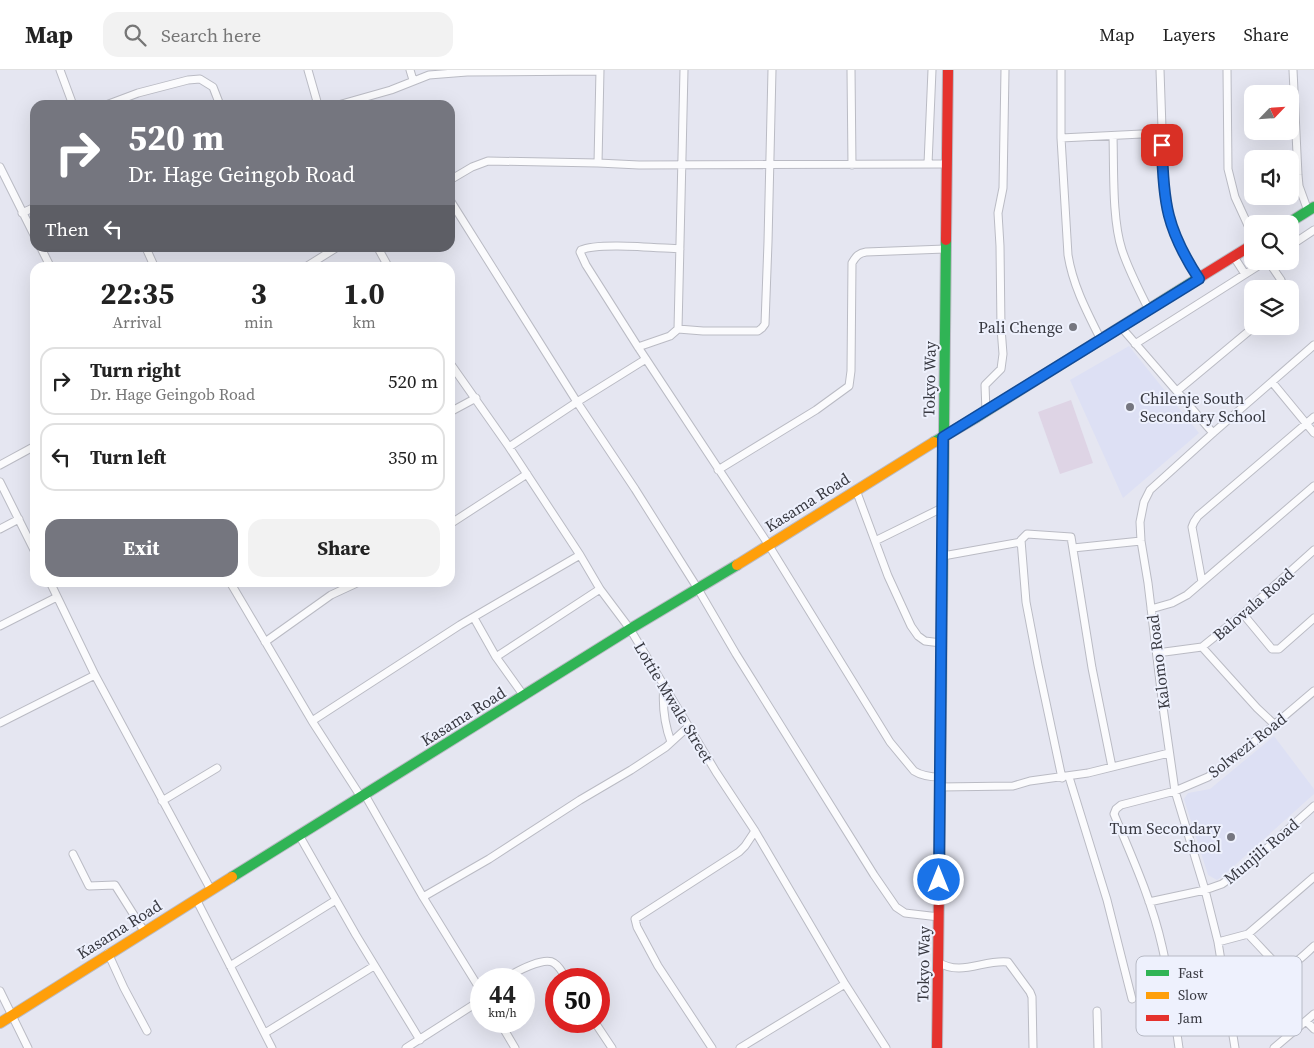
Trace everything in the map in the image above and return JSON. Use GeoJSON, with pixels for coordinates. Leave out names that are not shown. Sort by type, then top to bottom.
{"type":"FeatureCollection","features":[{"type":"Feature","properties":{"kind":"street"},"geometry":{"type":"LineString","coordinates":[[60,70],[71,100]]}},
{"type":"Feature","properties":{"kind":"street"},"geometry":{"type":"LineString","coordinates":[[308,70],[317,100]]}},
{"type":"Feature","properties":{"kind":"street"},"geometry":{"type":"LineString","coordinates":[[410,70],[413,80]]}},
{"type":"Feature","properties":{"kind":"street"},"geometry":{"type":"LineString","coordinates":[[356,100],[391,90],[429,75],[467,72],[600,70],[598,163]]}},
{"type":"Feature","properties":{"kind":"street"},"geometry":{"type":"LineString","coordinates":[[678,329],[684,70]]}},
{"type":"Feature","properties":{"kind":"street"},"geometry":{"type":"LineString","coordinates":[[638,347],[670,336],[678,329],[758,331],[765,324],[772,70]]}},
{"type":"Feature","properties":{"kind":"street"},"geometry":{"type":"LineString","coordinates":[[851,70],[852,165]]}},
{"type":"Feature","properties":{"kind":"street"},"geometry":{"type":"LineString","coordinates":[[928,164],[932,70]]}},
{"type":"Feature","properties":{"kind":"street","name":"Tokyo Way"},"geometry":{"type":"LineString","coordinates":[[937,1048],[948,70]]}},
{"type":"Feature","properties":{"kind":"street"},"geometry":{"type":"LineString","coordinates":[[986,412],[986,385],[1000,368],[1003,354],[998,213],[1003,188],[1005,70]]}},
{"type":"Feature","properties":{"kind":"street"},"geometry":{"type":"LineString","coordinates":[[1061,70],[1061,138],[1071,274],[1078,294],[1101,340]]}},
{"type":"Feature","properties":{"kind":"street"},"geometry":{"type":"LineString","coordinates":[[1160,70],[1164,187],[1169,219],[1179,245],[1199,279]]}},
{"type":"Feature","properties":{"kind":"street"},"geometry":{"type":"LineString","coordinates":[[1227,70],[1228,169],[1235,196],[1244,216]]}},
{"type":"Feature","properties":{"kind":"street"},"geometry":{"type":"LineString","coordinates":[[1293,70],[1298,180],[1311,209],[1299,216]]}},
{"type":"Feature","properties":{"kind":"street"},"geometry":{"type":"LineString","coordinates":[[119,100],[138,93],[188,80],[200,79],[213,87],[218,100]]}},
{"type":"Feature","properties":{"kind":"street"},"geometry":{"type":"LineString","coordinates":[[1061,138],[1162,133]]}},
{"type":"Feature","properties":{"kind":"street"},"geometry":{"type":"LineString","coordinates":[[1113,136],[1115,200],[1121,249],[1149,310]]}},
{"type":"Feature","properties":{"kind":"street"},"geometry":{"type":"LineString","coordinates":[[455,177],[472,167],[488,161],[598,163],[639,166],[947,164]]}},
{"type":"Feature","properties":{"kind":"street"},"geometry":{"type":"LineString","coordinates":[[0,167],[30,228]]}},
{"type":"Feature","properties":{"kind":"street"},"geometry":{"type":"LineString","coordinates":[[455,208],[577,402],[635,488],[874,875],[896,907],[905,913],[939,917]]}},
{"type":"Feature","properties":{"kind":"street"},"geometry":{"type":"LineString","coordinates":[[22,213],[30,209]]}},
{"type":"Feature","properties":{"kind":"street"},"geometry":{"type":"LineString","coordinates":[[1299,240],[1314,230]]}},
{"type":"Feature","properties":{"kind":"street"},"geometry":{"type":"LineString","coordinates":[[680,249],[586,248],[581,250],[581,256],[638,347],[768,544],[890,742],[914,771],[940,782],[1004,787],[1030,781],[1065,777],[1169,753]]}},
{"type":"Feature","properties":{"kind":"street"},"geometry":{"type":"LineString","coordinates":[[718,470],[816,410],[849,386],[852,362],[852,263],[860,253],[946,249]]}},
{"type":"Feature","properties":{"kind":"street","name":"Kasama Road"},"geometry":{"type":"LineString","coordinates":[[0,1022],[630,629],[698,589],[922,449],[986,412],[1244,250]]}},
{"type":"Feature","properties":{"kind":"street"},"geometry":{"type":"LineString","coordinates":[[314,262],[330,252]]}},
{"type":"Feature","properties":{"kind":"street"},"geometry":{"type":"LineString","coordinates":[[1234,257],[1245,274]]}},
{"type":"Feature","properties":{"kind":"street"},"geometry":{"type":"LineString","coordinates":[[1136,344],[1252,270]]}},
{"type":"Feature","properties":{"kind":"street"},"geometry":{"type":"LineString","coordinates":[[1121,327],[1213,433]]}},
{"type":"Feature","properties":{"kind":"street"},"geometry":{"type":"LineString","coordinates":[[1177,391],[1244,335]]}},
{"type":"Feature","properties":{"kind":"street","name":"Kalomo Road"},"geometry":{"type":"LineString","coordinates":[[1220,956],[1205,890],[1175,791],[1140,522],[1144,502],[1150,490],[1314,345]]}},
{"type":"Feature","properties":{"kind":"street"},"geometry":{"type":"LineString","coordinates":[[509,447],[646,359]]}},
{"type":"Feature","properties":{"kind":"street","name":"Lottie Mwale Street"},"geometry":{"type":"LineString","coordinates":[[455,370],[527,474],[600,589],[630,629],[755,830],[845,984],[886,1048]]}},
{"type":"Feature","properties":{"kind":"street"},"geometry":{"type":"LineString","coordinates":[[1272,382],[1314,433]]}},
{"type":"Feature","properties":{"kind":"street"},"geometry":{"type":"LineString","coordinates":[[455,409],[476,398]]}},
{"type":"Feature","properties":{"kind":"street"},"geometry":{"type":"LineString","coordinates":[[944,414],[946,421],[952,426],[959,428]]}},
{"type":"Feature","properties":{"kind":"street"},"geometry":{"type":"LineString","coordinates":[[1202,582],[1192,527],[1194,522],[1202,512],[1314,417]]}},
{"type":"Feature","properties":{"kind":"street"},"geometry":{"type":"LineString","coordinates":[[0,464],[30,449]]}},
{"type":"Feature","properties":{"kind":"street"},"geometry":{"type":"LineString","coordinates":[[922,449],[931,449],[938,452],[943,460]]}},
{"type":"Feature","properties":{"kind":"street"},"geometry":{"type":"LineString","coordinates":[[455,521],[527,474]]}},
{"type":"Feature","properties":{"kind":"street"},"geometry":{"type":"LineString","coordinates":[[0,482],[30,542]]}},
{"type":"Feature","properties":{"kind":"street"},"geometry":{"type":"LineString","coordinates":[[1151,609],[1179,600],[1187,595],[1314,486]]}},
{"type":"Feature","properties":{"kind":"street"},"geometry":{"type":"LineString","coordinates":[[856,490],[875,541],[911,626],[918,636],[925,641],[941,643]]}},
{"type":"Feature","properties":{"kind":"street"},"geometry":{"type":"LineString","coordinates":[[875,541],[942,508]]}},
{"type":"Feature","properties":{"kind":"street"},"geometry":{"type":"LineString","coordinates":[[0,529],[19,519]]}},
{"type":"Feature","properties":{"kind":"street"},"geometry":{"type":"LineString","coordinates":[[1112,767],[1092,668],[1071,537],[1027,534],[1021,540],[1026,602],[1038,665],[1065,777],[1109,908],[1132,999]]}},
{"type":"Feature","properties":{"kind":"street"},"geometry":{"type":"LineString","coordinates":[[1073,548],[1141,541]]}},
{"type":"Feature","properties":{"kind":"street"},"geometry":{"type":"LineString","coordinates":[[943,556],[1021,542]]}},
{"type":"Feature","properties":{"kind":"street","name":"Balovala Road"},"geometry":{"type":"LineString","coordinates":[[1157,653],[1202,647],[1243,614],[1314,550]]}},
{"type":"Feature","properties":{"kind":"street"},"geometry":{"type":"LineString","coordinates":[[312,721],[404,661],[580,555]]}},
{"type":"Feature","properties":{"kind":"street"},"geometry":{"type":"LineString","coordinates":[[53,587],[95,675],[211,890]]}},
{"type":"Feature","properties":{"kind":"street"},"geometry":{"type":"LineString","coordinates":[[233,587],[312,721],[363,796],[470,973]]}},
{"type":"Feature","properties":{"kind":"street"},"geometry":{"type":"LineString","coordinates":[[265,642],[331,595],[348,587]]}},
{"type":"Feature","properties":{"kind":"street"},"geometry":{"type":"LineString","coordinates":[[496,657],[600,589]]}},
{"type":"Feature","properties":{"kind":"street"},"geometry":{"type":"LineString","coordinates":[[0,626],[58,597]]}},
{"type":"Feature","properties":{"kind":"street"},"geometry":{"type":"LineString","coordinates":[[1243,614],[1272,649],[1276,650],[1314,618]]}},
{"type":"Feature","properties":{"kind":"street"},"geometry":{"type":"LineString","coordinates":[[474,618],[496,657],[524,696]]}},
{"type":"Feature","properties":{"kind":"street"},"geometry":{"type":"LineString","coordinates":[[1202,647],[1274,724]]}},
{"type":"Feature","properties":{"kind":"street"},"geometry":{"type":"LineString","coordinates":[[0,723],[95,675]]}},
{"type":"Feature","properties":{"kind":"street"},"geometry":{"type":"LineString","coordinates":[[664,685],[663,711],[671,742]]}},
{"type":"Feature","properties":{"kind":"street","name":"Solwezi Road"},"geometry":{"type":"LineString","coordinates":[[1149,902],[1114,814],[1116,808],[1175,791],[1208,777],[1223,768],[1314,691]]}},
{"type":"Feature","properties":{"kind":"street"},"geometry":{"type":"LineString","coordinates":[[423,897],[490,858],[580,800],[631,770],[671,742],[689,726]]}},
{"type":"Feature","properties":{"kind":"street"},"geometry":{"type":"LineString","coordinates":[[162,801],[217,768]]}},
{"type":"Feature","properties":{"kind":"street","name":"Munjili Road"},"geometry":{"type":"LineString","coordinates":[[1149,902],[1205,890],[1222,884],[1234,877],[1314,806]]}},
{"type":"Feature","properties":{"kind":"street"},"geometry":{"type":"LineString","coordinates":[[712,1048],[658,966],[637,928],[636,919],[739,852],[755,830]]}},
{"type":"Feature","properties":{"kind":"street"},"geometry":{"type":"LineString","coordinates":[[299,835],[374,966],[420,1040]]}},
{"type":"Feature","properties":{"kind":"street"},"geometry":{"type":"LineString","coordinates":[[73,854],[89,886],[115,885],[144,931]]}},
{"type":"Feature","properties":{"kind":"street"},"geometry":{"type":"LineString","coordinates":[[1218,942],[1248,934],[1314,877]]}},
{"type":"Feature","properties":{"kind":"street"},"geometry":{"type":"LineString","coordinates":[[196,899],[272,1048]]}},
{"type":"Feature","properties":{"kind":"street"},"geometry":{"type":"LineString","coordinates":[[230,966],[336,900]]}},
{"type":"Feature","properties":{"kind":"street"},"geometry":{"type":"LineString","coordinates":[[1149,902],[1164,956]]}},
{"type":"Feature","properties":{"kind":"street"},"geometry":{"type":"LineString","coordinates":[[1248,934],[1269,956]]}},
{"type":"Feature","properties":{"kind":"street"},"geometry":{"type":"LineString","coordinates":[[1302,956],[1314,946]]}},
{"type":"Feature","properties":{"kind":"street"},"geometry":{"type":"LineString","coordinates":[[108,953],[147,1031]]}},
{"type":"Feature","properties":{"kind":"street"},"geometry":{"type":"LineString","coordinates":[[524,968],[547,961],[552,961],[559,968]]}},
{"type":"Feature","properties":{"kind":"street"},"geometry":{"type":"LineString","coordinates":[[938,962],[945,966],[959,969],[1008,962],[1032,997],[1033,1048]]}},
{"type":"Feature","properties":{"kind":"street"},"geometry":{"type":"LineString","coordinates":[[265,1033],[374,966]]}},
{"type":"Feature","properties":{"kind":"street"},"geometry":{"type":"LineString","coordinates":[[740,1048],[845,984]]}},
{"type":"Feature","properties":{"kind":"street"},"geometry":{"type":"LineString","coordinates":[[0,991],[28,1048]]}},
{"type":"Feature","properties":{"kind":"street"},"geometry":{"type":"LineString","coordinates":[[406,1048],[470,1007]]}},
{"type":"Feature","properties":{"kind":"street"},"geometry":{"type":"LineString","coordinates":[[1097,1011],[1098,1048]]}},
{"type":"Feature","properties":{"kind":"street"},"geometry":{"type":"LineString","coordinates":[[1302,1024],[1314,1014]]}},
{"type":"Feature","properties":{"kind":"street"},"geometry":{"type":"LineString","coordinates":[[1306,1021],[1314,1029]]}},
{"type":"Feature","properties":{"kind":"street"},"geometry":{"type":"LineString","coordinates":[[506,1033],[515,1048]]}},
{"type":"Feature","properties":{"kind":"street"},"geometry":{"type":"LineString","coordinates":[[602,1033],[612,1048]]}},
{"type":"Feature","properties":{"kind":"street"},"geometry":{"type":"LineString","coordinates":[[1274,1048],[1288,1036]]}},
{"type":"Feature","properties":{"kind":"shaded area","name":"Chilenje South Secondary School"},"geometry":{"type":"Polygon","coordinates":[[[1129,346],[1199,433],[1123,498],[1070,380],[1129,346]]]}},
{"type":"Feature","properties":{"kind":"shaded area"},"geometry":{"type":"Polygon","coordinates":[[[1071,400],[1093,463],[1060,474],[1038,412],[1071,400]]]}},
{"type":"Feature","properties":{"kind":"shaded area","name":"Tum Secondary School"},"geometry":{"type":"Polygon","coordinates":[[[1274,736],[1314,789],[1314,794],[1217,880],[1208,875],[1184,799],[1188,793],[1210,789],[1274,736]]]}},
{"type":"Feature","properties":{"kind":"traffic: fast"},"geometry":{"type":"LineString","coordinates":[[1299,216],[1314,207]]}},
{"type":"Feature","properties":{"kind":"traffic: fast"},"geometry":{"type":"LineString","coordinates":[[940,806],[946,240]]}},
{"type":"Feature","properties":{"kind":"traffic: fast"},"geometry":{"type":"LineString","coordinates":[[934,442],[1197,279]]}},
{"type":"Feature","properties":{"kind":"traffic: fast"},"geometry":{"type":"LineString","coordinates":[[232,877],[630,629],[737,565]]}},
{"type":"Feature","properties":{"kind":"traffic: slow"},"geometry":{"type":"LineString","coordinates":[[737,565],[934,442]]}},
{"type":"Feature","properties":{"kind":"traffic: slow"},"geometry":{"type":"LineString","coordinates":[[0,1023],[232,877]]}},
{"type":"Feature","properties":{"kind":"traffic: jam"},"geometry":{"type":"LineString","coordinates":[[946,240],[948,70]]}},
{"type":"Feature","properties":{"kind":"traffic: jam"},"geometry":{"type":"LineString","coordinates":[[1197,279],[1244,250]]}},
{"type":"Feature","properties":{"kind":"traffic: jam"},"geometry":{"type":"LineString","coordinates":[[937,1048],[940,806]]}},
{"type":"Feature","properties":{"kind":"place","name":"Pali Chenge"},"geometry":{"type":"Point","coordinates":[1073,327]}},
{"type":"Feature","properties":{"kind":"place","name":"Chilenje South Secondary School"},"geometry":{"type":"Point","coordinates":[1130,407]}},
{"type":"Feature","properties":{"kind":"place","name":"Tum Secondary School"},"geometry":{"type":"Point","coordinates":[1231,837]}},
{"type":"Feature","properties":{"kind":"route"},"geometry":{"type":"LineString","coordinates":[[939,880],[943,437],[1199,279],[1186,258],[1169,219],[1164,187],[1162,145]]}}]}
